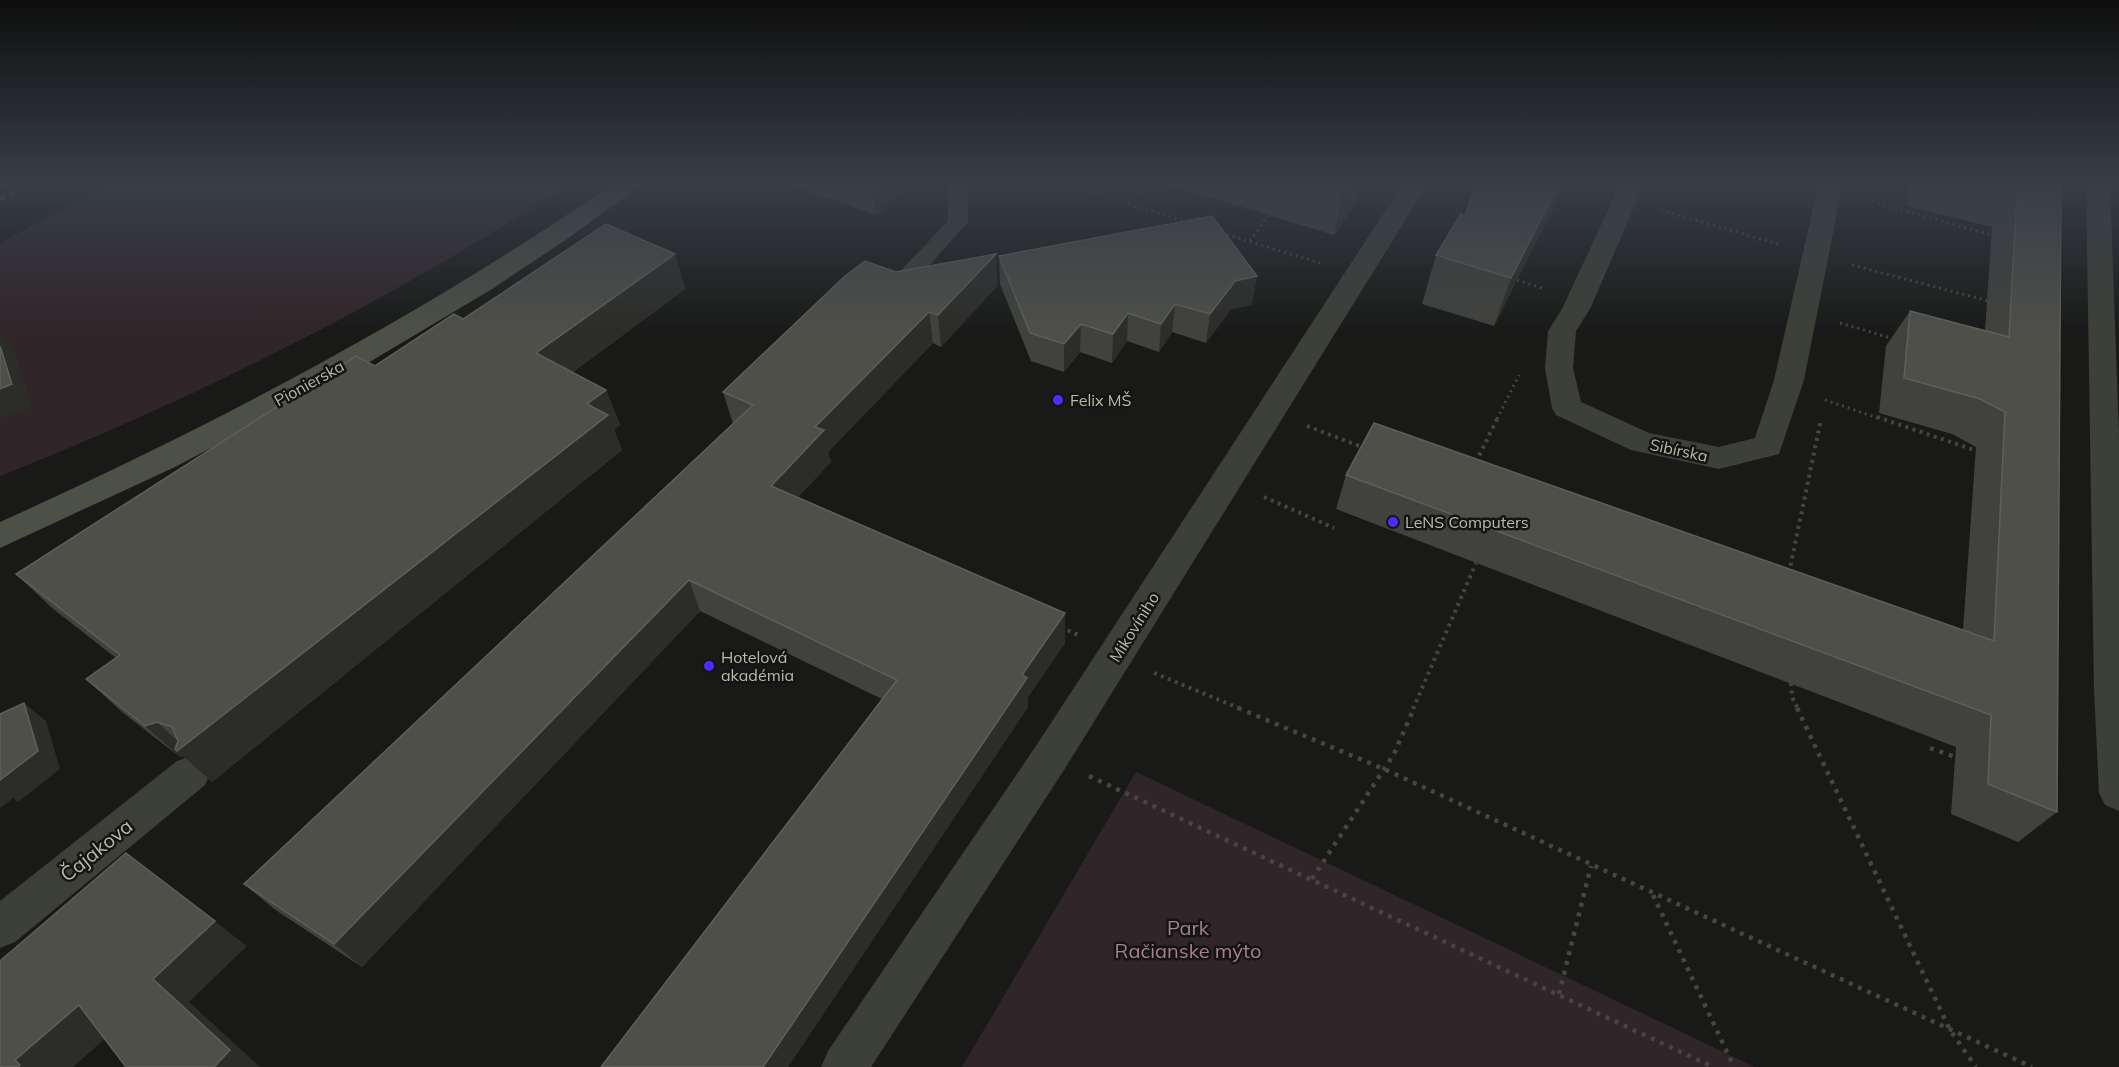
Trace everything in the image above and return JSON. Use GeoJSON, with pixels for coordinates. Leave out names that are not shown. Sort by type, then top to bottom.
{"type":"FeatureCollection","features":[{"type":"Feature","properties":{"kind":"street","name":"Pionierska"},"geometry":{"type":"LineString","coordinates":[[0,536],[143,471],[317,379],[507,268],[560,232]]}},
{"type":"Feature","properties":{"kind":"street","name":"Mikovíniho"},"geometry":{"type":"LineString","coordinates":[[844,1067],[1050,758],[1386,232]]}},
{"type":"Feature","properties":{"kind":"street","name":"Sibírska"},"geometry":{"type":"LineString","coordinates":[[1611,232],[1576,309],[1562,331],[1559,368],[1567,408],[1642,442],[1719,458],[1768,446],[1789,380],[1821,232]]}},
{"type":"Feature","properties":{"kind":"street"},"geometry":{"type":"LineString","coordinates":[[2099,232],[2112,689],[2119,793]]}},
{"type":"Feature","properties":{"kind":"street","name":"Čajakova"},"geometry":{"type":"LineString","coordinates":[[0,927],[191,773]]}},
{"type":"Feature","properties":{"kind":"lane"},"geometry":{"type":"LineString","coordinates":[[894,291],[949,232]]}},
{"type":"Feature","properties":{"kind":"path"},"geometry":{"type":"LineString","coordinates":[[1220,232],[1327,265]]}},
{"type":"Feature","properties":{"kind":"path"},"geometry":{"type":"LineString","coordinates":[[1250,241],[1256,232]]}},
{"type":"Feature","properties":{"kind":"path"},"geometry":{"type":"LineString","coordinates":[[1750,232],[1816,254],[1995,303]]}},
{"type":"Feature","properties":{"kind":"path"},"geometry":{"type":"LineString","coordinates":[[1980,232],[2002,238]]}},
{"type":"Feature","properties":{"kind":"path"},"geometry":{"type":"LineString","coordinates":[[1517,280],[1547,290]]}},
{"type":"Feature","properties":{"kind":"path"},"geometry":{"type":"LineString","coordinates":[[1838,323],[1905,342]]}},
{"type":"Feature","properties":{"kind":"path"},"geometry":{"type":"LineString","coordinates":[[1825,400],[1985,454]]}},
{"type":"Feature","properties":{"kind":"path"},"geometry":{"type":"LineString","coordinates":[[1271,413],[1362,447]]}},
{"type":"Feature","properties":{"kind":"path"},"geometry":{"type":"LineString","coordinates":[[1227,480],[1334,528]]}},
{"type":"Feature","properties":{"kind":"path"},"geometry":{"type":"LineString","coordinates":[[1312,879],[1394,754],[1476,563]]}},
{"type":"Feature","properties":{"kind":"path"},"geometry":{"type":"LineString","coordinates":[[1060,626],[1092,640],[1114,658],[1384,770],[2032,1067]]}},
{"type":"Feature","properties":{"kind":"path"},"geometry":{"type":"LineString","coordinates":[[1791,683],[1792,697],[1950,1030],[1976,1067]]}},
{"type":"Feature","properties":{"kind":"path"},"geometry":{"type":"LineString","coordinates":[[1930,748],[1964,760]]}},
{"type":"Feature","properties":{"kind":"path"},"geometry":{"type":"LineString","coordinates":[[1050,758],[1713,1067]]}},
{"type":"Feature","properties":{"kind":"path"},"geometry":{"type":"LineString","coordinates":[[1559,994],[1591,866]]}},
{"type":"Feature","properties":{"kind":"path"},"geometry":{"type":"LineString","coordinates":[[1653,895],[1734,1067]]}},
{"type":"Feature","properties":{"kind":"green space"},"geometry":{"type":"Polygon","coordinates":[[[21,232],[493,232],[435,267],[294,344],[148,413],[0,476],[0,243],[21,232]]]}},
{"type":"Feature","properties":{"kind":"green space","name":"Park Račianske mýto"},"geometry":{"type":"Polygon","coordinates":[[[1136,772],[1755,1067],[962,1067],[1136,772]]]}},
{"type":"Feature","properties":{"kind":"building"},"geometry":{"type":"Polygon","coordinates":[[[594,232],[624,232],[675,254],[536,353],[606,390],[587,404],[608,415],[177,751],[175,749],[178,741],[172,727],[157,722],[145,726],[86,679],[120,655],[16,574],[356,356],[375,366],[454,314],[463,319],[594,232]]]}},
{"type":"Feature","properties":{"kind":"building"},"geometry":{"type":"Polygon","coordinates":[[[1128,232],[1224,232],[1257,276],[1235,281],[1210,314],[1175,304],[1161,324],[1128,313],[1113,334],[1081,324],[1064,344],[1030,333],[999,256],[1128,232]]]}},
{"type":"Feature","properties":{"kind":"building"},"geometry":{"type":"Polygon","coordinates":[[[1450,232],[1535,232],[1511,278],[1436,255],[1450,232]]]}},
{"type":"Feature","properties":{"kind":"building"},"geometry":{"type":"Polygon","coordinates":[[[2015,232],[2061,232],[2057,812],[1988,784],[1991,715],[1346,475],[1374,423],[1994,641],[2005,412],[1980,399],[1904,378],[1910,311],[2009,337],[2015,232]]]}},
{"type":"Feature","properties":{"kind":"building"},"geometry":{"type":"Polygon","coordinates":[[[996,254],[938,315],[929,312],[815,427],[824,430],[771,486],[1065,613],[1022,675],[1027,678],[763,1067],[601,1067],[897,680],[689,580],[334,944],[244,884],[753,405],[723,392],[844,277],[865,261],[896,272],[996,254]]]}},
{"type":"Feature","properties":{"kind":"building"},"geometry":{"type":"Polygon","coordinates":[[[0,346],[12,384],[0,389],[0,346]]]}},
{"type":"Feature","properties":{"kind":"building"},"geometry":{"type":"Polygon","coordinates":[[[24,703],[38,751],[0,780],[0,714],[24,703]]]}},
{"type":"Feature","properties":{"kind":"building"},"geometry":{"type":"Polygon","coordinates":[[[126,853],[215,921],[153,979],[230,1050],[214,1067],[126,1067],[79,1005],[15,1060],[20,1065],[18,1067],[0,1067],[0,961],[126,853]]]}},
{"type":"Feature","properties":{"kind":"place","name":"Felix MŠ"},"geometry":{"type":"Point","coordinates":[1058,400]}},
{"type":"Feature","properties":{"kind":"place","name":"LeNS Computers"},"geometry":{"type":"Point","coordinates":[1393,522]}},
{"type":"Feature","properties":{"kind":"place","name":"Hotelová akadémia"},"geometry":{"type":"Point","coordinates":[709,666]}}]}
